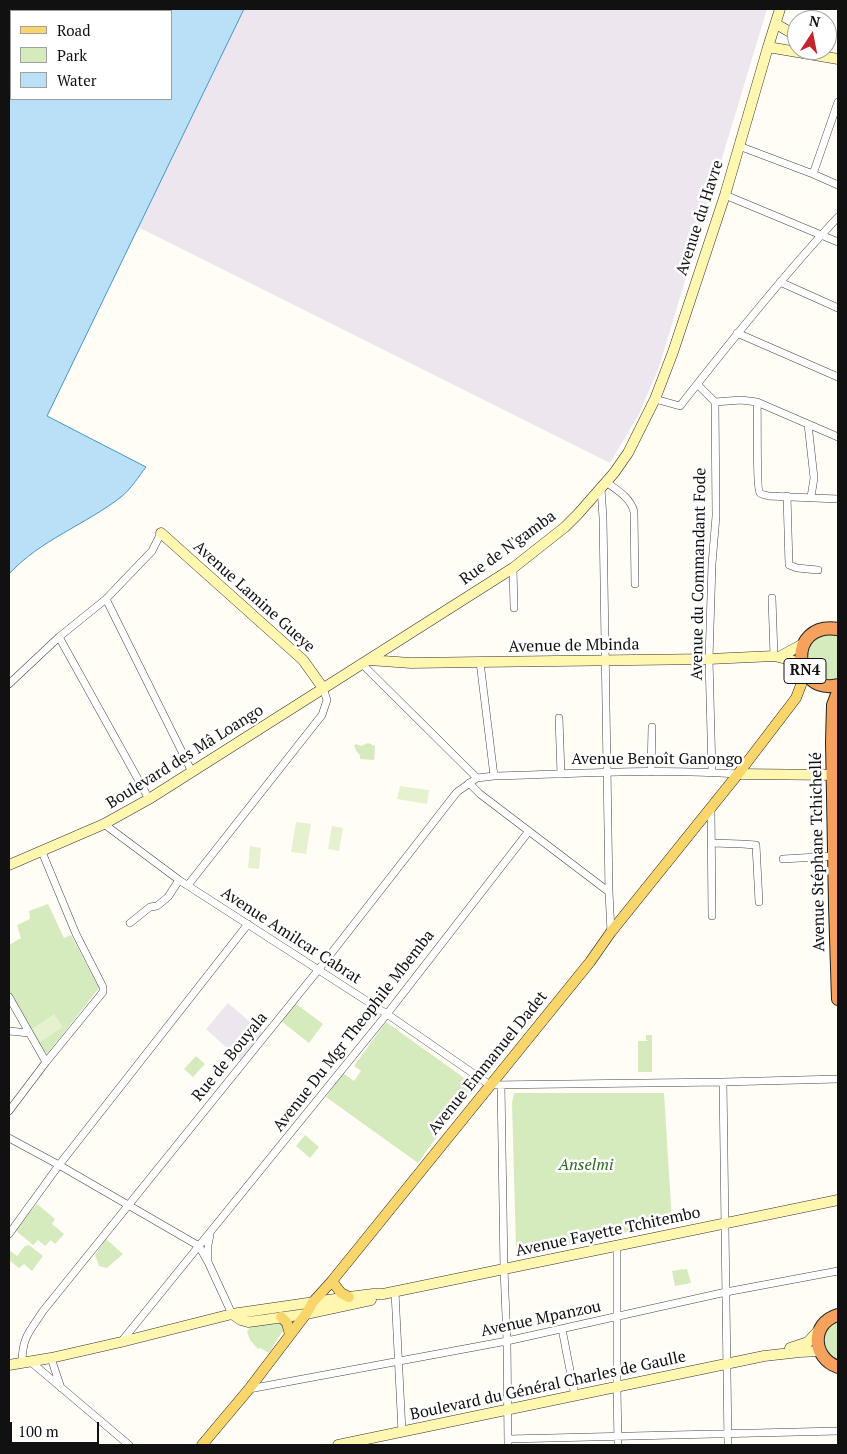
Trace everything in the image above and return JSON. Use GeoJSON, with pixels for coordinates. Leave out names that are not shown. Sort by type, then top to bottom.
{"type":"FeatureCollection","features":[{"type":"Feature","properties":{"kind":"highway","name":"RN4"},"geometry":{"type":"LineString","coordinates":[[838,628],[829,627],[818,630],[810,636],[803,644],[801,658],[803,667],[812,680],[820,684],[838,685]]}},
{"type":"Feature","properties":{"kind":"highway","name":"Avenue Stéphane Tchichellé"},"geometry":{"type":"LineString","coordinates":[[820,684],[832,705]]}},
{"type":"Feature","properties":{"kind":"highway","name":"Avenue Stéphane Tchichellé"},"geometry":{"type":"LineString","coordinates":[[838,692],[832,705],[835,775],[834,856],[838,999]]}},
{"type":"Feature","properties":{"kind":"highway"},"geometry":{"type":"LineString","coordinates":[[837,1312],[820,1330],[818,1344],[820,1352],[827,1361],[838,1368]]}},
{"type":"Feature","properties":{"kind":"main road","name":"Avenue Emmanuel Dadet"},"geometry":{"type":"LineString","coordinates":[[202,1445],[249,1389],[313,1302],[590,962],[611,932],[738,774],[796,698],[802,685],[803,667]]}},
{"type":"Feature","properties":{"kind":"main road","name":"Avenue Emmanuel Dadet"},"geometry":{"type":"LineString","coordinates":[[796,698],[820,684]]}},
{"type":"Feature","properties":{"kind":"main road"},"geometry":{"type":"LineString","coordinates":[[332,1281],[341,1293],[349,1297]]}},
{"type":"Feature","properties":{"kind":"main road"},"geometry":{"type":"LineString","coordinates":[[281,1317],[287,1323],[290,1335]]}},
{"type":"Feature","properties":{"kind":"street","name":"Avenue du Havre"},"geometry":{"type":"LineString","coordinates":[[638,432],[654,400],[672,352],[725,195],[780,9]]}},
{"type":"Feature","properties":{"kind":"street"},"geometry":{"type":"LineString","coordinates":[[776,24],[787,30]]}},
{"type":"Feature","properties":{"kind":"street"},"geometry":{"type":"LineString","coordinates":[[768,47],[838,59]]}},
{"type":"Feature","properties":{"kind":"street"},"geometry":{"type":"LineString","coordinates":[[813,174],[835,119],[838,102]]}},
{"type":"Feature","properties":{"kind":"street"},"geometry":{"type":"LineString","coordinates":[[739,146],[838,185]]}},
{"type":"Feature","properties":{"kind":"street"},"geometry":{"type":"LineString","coordinates":[[725,195],[838,242]]}},
{"type":"Feature","properties":{"kind":"street"},"geometry":{"type":"LineString","coordinates":[[654,400],[680,406],[737,333],[838,217]]}},
{"type":"Feature","properties":{"kind":"street"},"geometry":{"type":"LineString","coordinates":[[780,282],[838,308]]}},
{"type":"Feature","properties":{"kind":"street"},"geometry":{"type":"LineString","coordinates":[[737,333],[838,377]]}},
{"type":"Feature","properties":{"kind":"street"},"geometry":{"type":"LineString","coordinates":[[697,384],[715,402],[741,400],[758,402],[838,437]]}},
{"type":"Feature","properties":{"kind":"street","name":"Avenue du Commandant Fode"},"geometry":{"type":"LineString","coordinates":[[712,772],[709,659],[712,564],[716,516],[715,402]]}},
{"type":"Feature","properties":{"kind":"street"},"geometry":{"type":"LineString","coordinates":[[758,402],[759,491],[764,495],[838,499]]}},
{"type":"Feature","properties":{"kind":"street"},"geometry":{"type":"LineString","coordinates":[[808,424],[814,478],[811,497]]}},
{"type":"Feature","properties":{"kind":"street","name":"Rue de N'gamba"},"geometry":{"type":"LineString","coordinates":[[365,662],[513,568],[565,528],[614,473],[628,453],[638,432]]}},
{"type":"Feature","properties":{"kind":"street"},"geometry":{"type":"LineString","coordinates":[[611,932],[605,661],[604,485],[623,495],[632,506],[634,512],[635,584]]}},
{"type":"Feature","properties":{"kind":"street"},"geometry":{"type":"LineString","coordinates":[[787,496],[789,565],[797,568],[818,570]]}},
{"type":"Feature","properties":{"kind":"street"},"geometry":{"type":"LineString","coordinates":[[9,684],[59,637],[106,599],[152,551],[161,533]]}},
{"type":"Feature","properties":{"kind":"street","name":"Avenue Lamine Gueye"},"geometry":{"type":"LineString","coordinates":[[161,533],[303,660],[323,688]]}},
{"type":"Feature","properties":{"kind":"street"},"geometry":{"type":"LineString","coordinates":[[513,568],[514,608]]}},
{"type":"Feature","properties":{"kind":"street"},"geometry":{"type":"LineString","coordinates":[[772,598],[777,656]]}},
{"type":"Feature","properties":{"kind":"street"},"geometry":{"type":"LineString","coordinates":[[106,599],[192,772]]}},
{"type":"Feature","properties":{"kind":"street"},"geometry":{"type":"LineString","coordinates":[[59,637],[149,799]]}},
{"type":"Feature","properties":{"kind":"street","name":"Avenue de Mbinda"},"geometry":{"type":"LineString","coordinates":[[365,662],[709,659],[777,656],[803,644]]}},
{"type":"Feature","properties":{"kind":"street","name":"Avenue de Mbinda"},"geometry":{"type":"LineString","coordinates":[[777,656],[803,667]]}},
{"type":"Feature","properties":{"kind":"street"},"geometry":{"type":"LineString","coordinates":[[365,662],[477,778]]}},
{"type":"Feature","properties":{"kind":"street","name":"Boulevard des Mâ Loango"},"geometry":{"type":"LineString","coordinates":[[9,865],[104,824],[149,799],[365,662]]}},
{"type":"Feature","properties":{"kind":"street"},"geometry":{"type":"LineString","coordinates":[[480,662],[494,776]]}},
{"type":"Feature","properties":{"kind":"street"},"geometry":{"type":"LineString","coordinates":[[188,885],[322,715],[327,700],[323,688]]}},
{"type":"Feature","properties":{"kind":"street"},"geometry":{"type":"LineString","coordinates":[[559,718],[560,774]]}},
{"type":"Feature","properties":{"kind":"street"},"geometry":{"type":"LineString","coordinates":[[651,772],[652,727]]}},
{"type":"Feature","properties":{"kind":"street","name":"Avenue Benoît Ganongo"},"geometry":{"type":"LineString","coordinates":[[477,778],[651,772],[835,775]]}},
{"type":"Feature","properties":{"kind":"street","name":"Rue de Bouyala"},"geometry":{"type":"LineString","coordinates":[[26,1362],[22,1349],[25,1338],[43,1311],[319,969],[457,792],[477,778]]}},
{"type":"Feature","properties":{"kind":"street"},"geometry":{"type":"LineString","coordinates":[[469,783],[480,794],[609,892]]}},
{"type":"Feature","properties":{"kind":"street"},"geometry":{"type":"LineString","coordinates":[[711,808],[712,916]]}},
{"type":"Feature","properties":{"kind":"street","name":"Avenue Amilcar Cabrat"},"geometry":{"type":"LineString","coordinates":[[104,824],[179,880],[319,969],[490,1085]]}},
{"type":"Feature","properties":{"kind":"street","name":"Avenue Du Mgr Theophile Mbemba"},"geometry":{"type":"LineString","coordinates":[[199,1246],[387,1014],[529,831]]}},
{"type":"Feature","properties":{"kind":"street"},"geometry":{"type":"LineString","coordinates":[[712,844],[756,845],[759,902]]}},
{"type":"Feature","properties":{"kind":"street"},"geometry":{"type":"LineString","coordinates":[[9,1111],[103,992],[103,987],[76,934],[42,852]]}},
{"type":"Feature","properties":{"kind":"street"},"geometry":{"type":"LineString","coordinates":[[783,860],[834,856]]}},
{"type":"Feature","properties":{"kind":"street"},"geometry":{"type":"LineString","coordinates":[[130,923],[150,907],[157,906],[168,897],[179,880]]}},
{"type":"Feature","properties":{"kind":"street"},"geometry":{"type":"LineString","coordinates":[[9,1234],[59,1165],[248,924]]}},
{"type":"Feature","properties":{"kind":"street"},"geometry":{"type":"LineString","coordinates":[[9,997],[46,1062]]}},
{"type":"Feature","properties":{"kind":"street"},"geometry":{"type":"LineString","coordinates":[[9,1031],[30,1033]]}},
{"type":"Feature","properties":{"kind":"street"},"geometry":{"type":"LineString","coordinates":[[490,1085],[838,1079]]}},
{"type":"Feature","properties":{"kind":"street"},"geometry":{"type":"LineString","coordinates":[[723,1082],[728,1445]]}},
{"type":"Feature","properties":{"kind":"street"},"geometry":{"type":"LineString","coordinates":[[501,1085],[508,1442],[618,1435],[838,1430]]}},
{"type":"Feature","properties":{"kind":"street"},"geometry":{"type":"LineString","coordinates":[[9,1138],[199,1246],[232,1314]]}},
{"type":"Feature","properties":{"kind":"street","name":"Avenue Fayette Tchitembo"},"geometry":{"type":"LineString","coordinates":[[9,1365],[51,1358],[121,1342],[232,1314],[395,1292],[838,1200]]}},
{"type":"Feature","properties":{"kind":"street"},"geometry":{"type":"LineString","coordinates":[[208,1262],[208,1245],[211,1232]]}},
{"type":"Feature","properties":{"kind":"street"},"geometry":{"type":"LineString","coordinates":[[121,1342],[199,1246]]}},
{"type":"Feature","properties":{"kind":"street"},"geometry":{"type":"LineString","coordinates":[[616,1246],[618,1445]]}},
{"type":"Feature","properties":{"kind":"street","name":"Avenue Mpanzou"},"geometry":{"type":"LineString","coordinates":[[249,1389],[507,1341],[726,1292],[838,1271]]}},
{"type":"Feature","properties":{"kind":"street"},"geometry":{"type":"LineString","coordinates":[[395,1292],[402,1432]]}},
{"type":"Feature","properties":{"kind":"street","name":"Avenue Fayette Tchitembo"},"geometry":{"type":"LineString","coordinates":[[232,1314],[236,1318],[248,1322],[306,1314],[374,1300],[383,1294]]}},
{"type":"Feature","properties":{"kind":"street"},"geometry":{"type":"LineString","coordinates":[[562,1329],[575,1396]]}},
{"type":"Feature","properties":{"kind":"street","name":"Boulevard du Général Charles de Gaulle"},"geometry":{"type":"LineString","coordinates":[[764,1356],[803,1345],[820,1330]]}},
{"type":"Feature","properties":{"kind":"street","name":"Boulevard du Général Charles de Gaulle"},"geometry":{"type":"LineString","coordinates":[[338,1445],[727,1363],[764,1356],[820,1352]]}},
{"type":"Feature","properties":{"kind":"street"},"geometry":{"type":"LineString","coordinates":[[51,1358],[61,1388]]}},
{"type":"Feature","properties":{"kind":"street"},"geometry":{"type":"LineString","coordinates":[[26,1362],[61,1388],[129,1445]]}},
{"type":"Feature","properties":{"kind":"shaded area"},"geometry":{"type":"Polygon","coordinates":[[[244,9],[767,9],[659,367],[639,414],[610,463],[138,227],[244,9]]]}},
{"type":"Feature","properties":{"kind":"shaded area"},"geometry":{"type":"Polygon","coordinates":[[[228,1003],[263,1033],[241,1061],[206,1029],[228,1003]]]}},
{"type":"Feature","properties":{"kind":"green space"},"geometry":{"type":"Polygon","coordinates":[[[838,631],[838,681],[821,681],[808,670],[806,644],[812,637],[838,631]]]}},
{"type":"Feature","properties":{"kind":"green space"},"geometry":{"type":"Polygon","coordinates":[[[368,743],[375,746],[374,760],[360,759],[360,755],[354,746],[356,744],[361,746],[368,743]]]}},
{"type":"Feature","properties":{"kind":"green space"},"geometry":{"type":"Polygon","coordinates":[[[400,786],[429,790],[427,804],[397,799],[400,786]]]}},
{"type":"Feature","properties":{"kind":"green space"},"geometry":{"type":"Polygon","coordinates":[[[296,822],[311,824],[306,854],[291,852],[296,822]]]}},
{"type":"Feature","properties":{"kind":"green space"},"geometry":{"type":"Polygon","coordinates":[[[332,826],[343,828],[339,851],[328,849],[332,826]]]}},
{"type":"Feature","properties":{"kind":"green space"},"geometry":{"type":"Polygon","coordinates":[[[250,846],[261,848],[259,869],[248,868],[250,846]]]}},
{"type":"Feature","properties":{"kind":"green space"},"geometry":{"type":"Polygon","coordinates":[[[48,904],[64,938],[71,935],[99,988],[47,1054],[27,1030],[9,994],[9,945],[21,938],[17,925],[30,919],[29,911],[48,904]]]}},
{"type":"Feature","properties":{"kind":"green space"},"geometry":{"type":"Polygon","coordinates":[[[295,1003],[323,1024],[309,1043],[281,1021],[295,1003]]]}},
{"type":"Feature","properties":{"kind":"green space"},"geometry":{"type":"Polygon","coordinates":[[[54,1014],[63,1027],[40,1042],[32,1029],[54,1014]]]}},
{"type":"Feature","properties":{"kind":"green space"},"geometry":{"type":"Polygon","coordinates":[[[386,1022],[474,1085],[418,1163],[326,1097],[343,1073],[354,1081],[361,1071],[354,1066],[386,1022]]]}},
{"type":"Feature","properties":{"kind":"green space"},"geometry":{"type":"Polygon","coordinates":[[[646,1035],[652,1035],[652,1072],[638,1072],[638,1041],[649,1041],[646,1040],[646,1035]]]}},
{"type":"Feature","properties":{"kind":"green space"},"geometry":{"type":"Polygon","coordinates":[[[196,1056],[205,1064],[193,1077],[184,1069],[196,1056]]]}},
{"type":"Feature","properties":{"kind":"green space","name":"Anselmi"},"geometry":{"type":"Polygon","coordinates":[[[514,1093],[664,1093],[672,1222],[524,1255],[516,1248],[512,1103],[514,1093]]]}},
{"type":"Feature","properties":{"kind":"green space"},"geometry":{"type":"Polygon","coordinates":[[[305,1135],[319,1147],[310,1158],[296,1146],[305,1135]]]}},
{"type":"Feature","properties":{"kind":"green space"},"geometry":{"type":"Polygon","coordinates":[[[37,1204],[55,1219],[52,1224],[64,1234],[55,1244],[51,1240],[45,1246],[38,1240],[33,1245],[15,1230],[37,1204]]]}},
{"type":"Feature","properties":{"kind":"green space"},"geometry":{"type":"Polygon","coordinates":[[[106,1239],[123,1254],[107,1268],[99,1266],[95,1255],[106,1239]]]}},
{"type":"Feature","properties":{"kind":"green space"},"geometry":{"type":"Polygon","coordinates":[[[29,1245],[43,1256],[32,1271],[24,1264],[19,1268],[9,1260],[9,1250],[17,1256],[25,1246],[29,1245]]]}},
{"type":"Feature","properties":{"kind":"green space"},"geometry":{"type":"Polygon","coordinates":[[[687,1269],[691,1283],[675,1286],[672,1271],[687,1269]]]}},
{"type":"Feature","properties":{"kind":"green space"},"geometry":{"type":"Polygon","coordinates":[[[838,1317],[838,1364],[824,1354],[822,1332],[838,1317]]]}},
{"type":"Feature","properties":{"kind":"green space"},"geometry":{"type":"Polygon","coordinates":[[[281,1323],[287,1330],[282,1332],[269,1353],[260,1348],[258,1349],[250,1340],[247,1332],[250,1327],[281,1323]]]}},
{"type":"Feature","properties":{"kind":"water"},"geometry":{"type":"Polygon","coordinates":[[[9,9],[244,9],[47,416],[146,467],[121,497],[49,542],[21,562],[9,574],[9,9]]]}}]}
